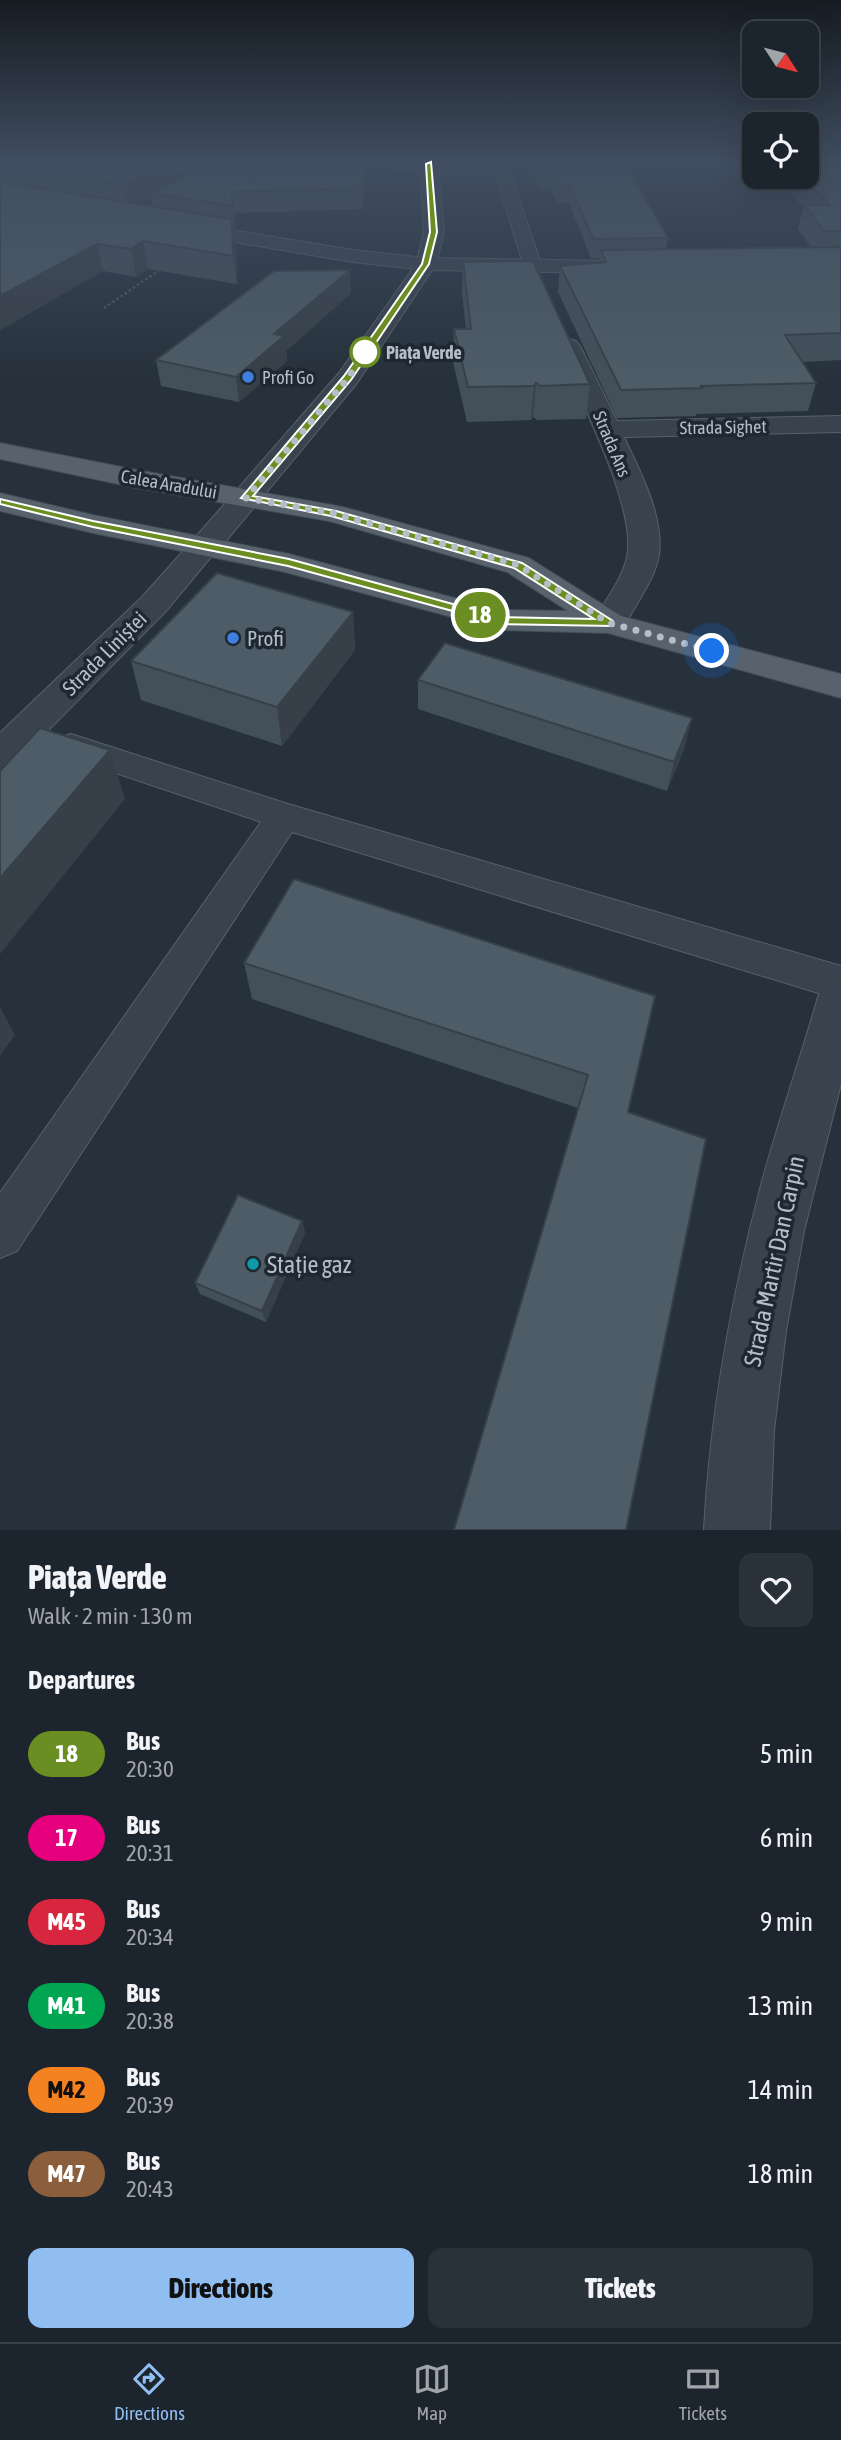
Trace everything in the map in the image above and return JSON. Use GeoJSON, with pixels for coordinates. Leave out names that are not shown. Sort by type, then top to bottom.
{"type":"FeatureCollection","features":[{"type":"Feature","properties":{"kind":"main road","name":"Calea Aradului"},"geometry":{"type":"LineString","coordinates":[[0,451],[332,513],[518,565],[609,623]]}},
{"type":"Feature","properties":{"kind":"main road","name":"Calea Aradului"},"geometry":{"type":"LineString","coordinates":[[0,502],[289,563],[500,621],[609,623],[841,686]]}},
{"type":"Feature","properties":{"kind":"street"},"geometry":{"type":"LineString","coordinates":[[229,235],[353,256],[426,264],[626,267]]}},
{"type":"Feature","properties":{"kind":"street"},"geometry":{"type":"LineString","coordinates":[[426,264],[433,235]]}},
{"type":"Feature","properties":{"kind":"street","name":"Strada Liniștei"},"geometry":{"type":"LineString","coordinates":[[0,756],[154,604],[205,546],[348,378],[426,264]]}},
{"type":"Feature","properties":{"kind":"street"},"geometry":{"type":"LineString","coordinates":[[533,267],[544,292]]}},
{"type":"Feature","properties":{"kind":"street","name":"Strada Ans"},"geometry":{"type":"LineString","coordinates":[[555,317],[606,429],[636,502],[645,532],[643,555],[609,623]]}},
{"type":"Feature","properties":{"kind":"street","name":"Strada Sighet"},"geometry":{"type":"LineString","coordinates":[[606,429],[841,424]]}},
{"type":"Feature","properties":{"kind":"street","name":"Strada Martir Dan Carpin"},"geometry":{"type":"LineString","coordinates":[[737,1530],[749,1376],[766,1280],[800,1136],[833,1061],[841,997]]}},
{"type":"Feature","properties":{"kind":"lane"},"geometry":{"type":"LineString","coordinates":[[523,235],[533,267]]}},
{"type":"Feature","properties":{"kind":"lane"},"geometry":{"type":"LineString","coordinates":[[26,731],[284,816],[841,983]]}},
{"type":"Feature","properties":{"kind":"lane"},"geometry":{"type":"LineString","coordinates":[[0,1234],[284,816]]}},
{"type":"Feature","properties":{"kind":"path"},"geometry":{"type":"LineString","coordinates":[[104,308],[211,235]]}},
{"type":"Feature","properties":{"kind":"building"},"geometry":{"type":"Polygon","coordinates":[[[0,235],[232,235],[233,256],[143,241],[131,249],[97,244],[0,296],[0,235]]]}},
{"type":"Feature","properties":{"kind":"building"},"geometry":{"type":"Polygon","coordinates":[[[591,235],[667,235],[668,238],[593,239],[591,235]]]}},
{"type":"Feature","properties":{"kind":"building"},"geometry":{"type":"Polygon","coordinates":[[[841,247],[841,333],[785,335],[816,383],[621,390],[560,266],[606,262],[601,250],[841,247]]]}},
{"type":"Feature","properties":{"kind":"building"},"geometry":{"type":"Polygon","coordinates":[[[533,261],[590,384],[540,386],[536,383],[534,386],[468,387],[454,329],[471,329],[463,262],[533,261]]]}},
{"type":"Feature","properties":{"kind":"building"},"geometry":{"type":"Polygon","coordinates":[[[350,270],[274,334],[284,336],[236,377],[156,360],[274,271],[350,270]]]}},
{"type":"Feature","properties":{"kind":"building"},"geometry":{"type":"Polygon","coordinates":[[[217,573],[353,612],[277,707],[131,661],[217,573]]]}},
{"type":"Feature","properties":{"kind":"building"},"geometry":{"type":"Polygon","coordinates":[[[445,643],[692,718],[674,762],[418,680],[445,643]]]}},
{"type":"Feature","properties":{"kind":"building"},"geometry":{"type":"Polygon","coordinates":[[[40,728],[110,750],[0,878],[0,771],[40,728]]]}},
{"type":"Feature","properties":{"kind":"building"},"geometry":{"type":"Polygon","coordinates":[[[294,879],[655,996],[628,1112],[706,1139],[626,1530],[454,1530],[588,1075],[244,963],[294,879]]]}},
{"type":"Feature","properties":{"kind":"building","name":"Stație gaz"},"geometry":{"type":"Polygon","coordinates":[[[238,1195],[302,1221],[262,1311],[195,1283],[238,1195]]]}},
{"type":"Feature","properties":{"kind":"bus line","name":"18"},"geometry":{"type":"LineString","coordinates":[[0,502],[93,524],[289,563],[500,621],[609,623],[518,565],[332,513],[246,498],[348,378],[426,264],[433,235]]}},
{"type":"Feature","properties":{"kind":"place","name":"Piața Verde"},"geometry":{"type":"Point","coordinates":[365,352]}},
{"type":"Feature","properties":{"kind":"place","name":"Profi Go"},"geometry":{"type":"Point","coordinates":[248,377]}},
{"type":"Feature","properties":{"kind":"place","name":"Profi"},"geometry":{"type":"Point","coordinates":[233,638]}},
{"type":"Feature","properties":{"kind":"place","name":"Stație gaz"},"geometry":{"type":"Point","coordinates":[253,1264]}},
{"type":"Feature","properties":{"kind":"route"},"geometry":{"type":"LineString","coordinates":[[365,352],[348,378],[246,498],[332,513],[518,565],[609,623],[712,651]]}}]}
